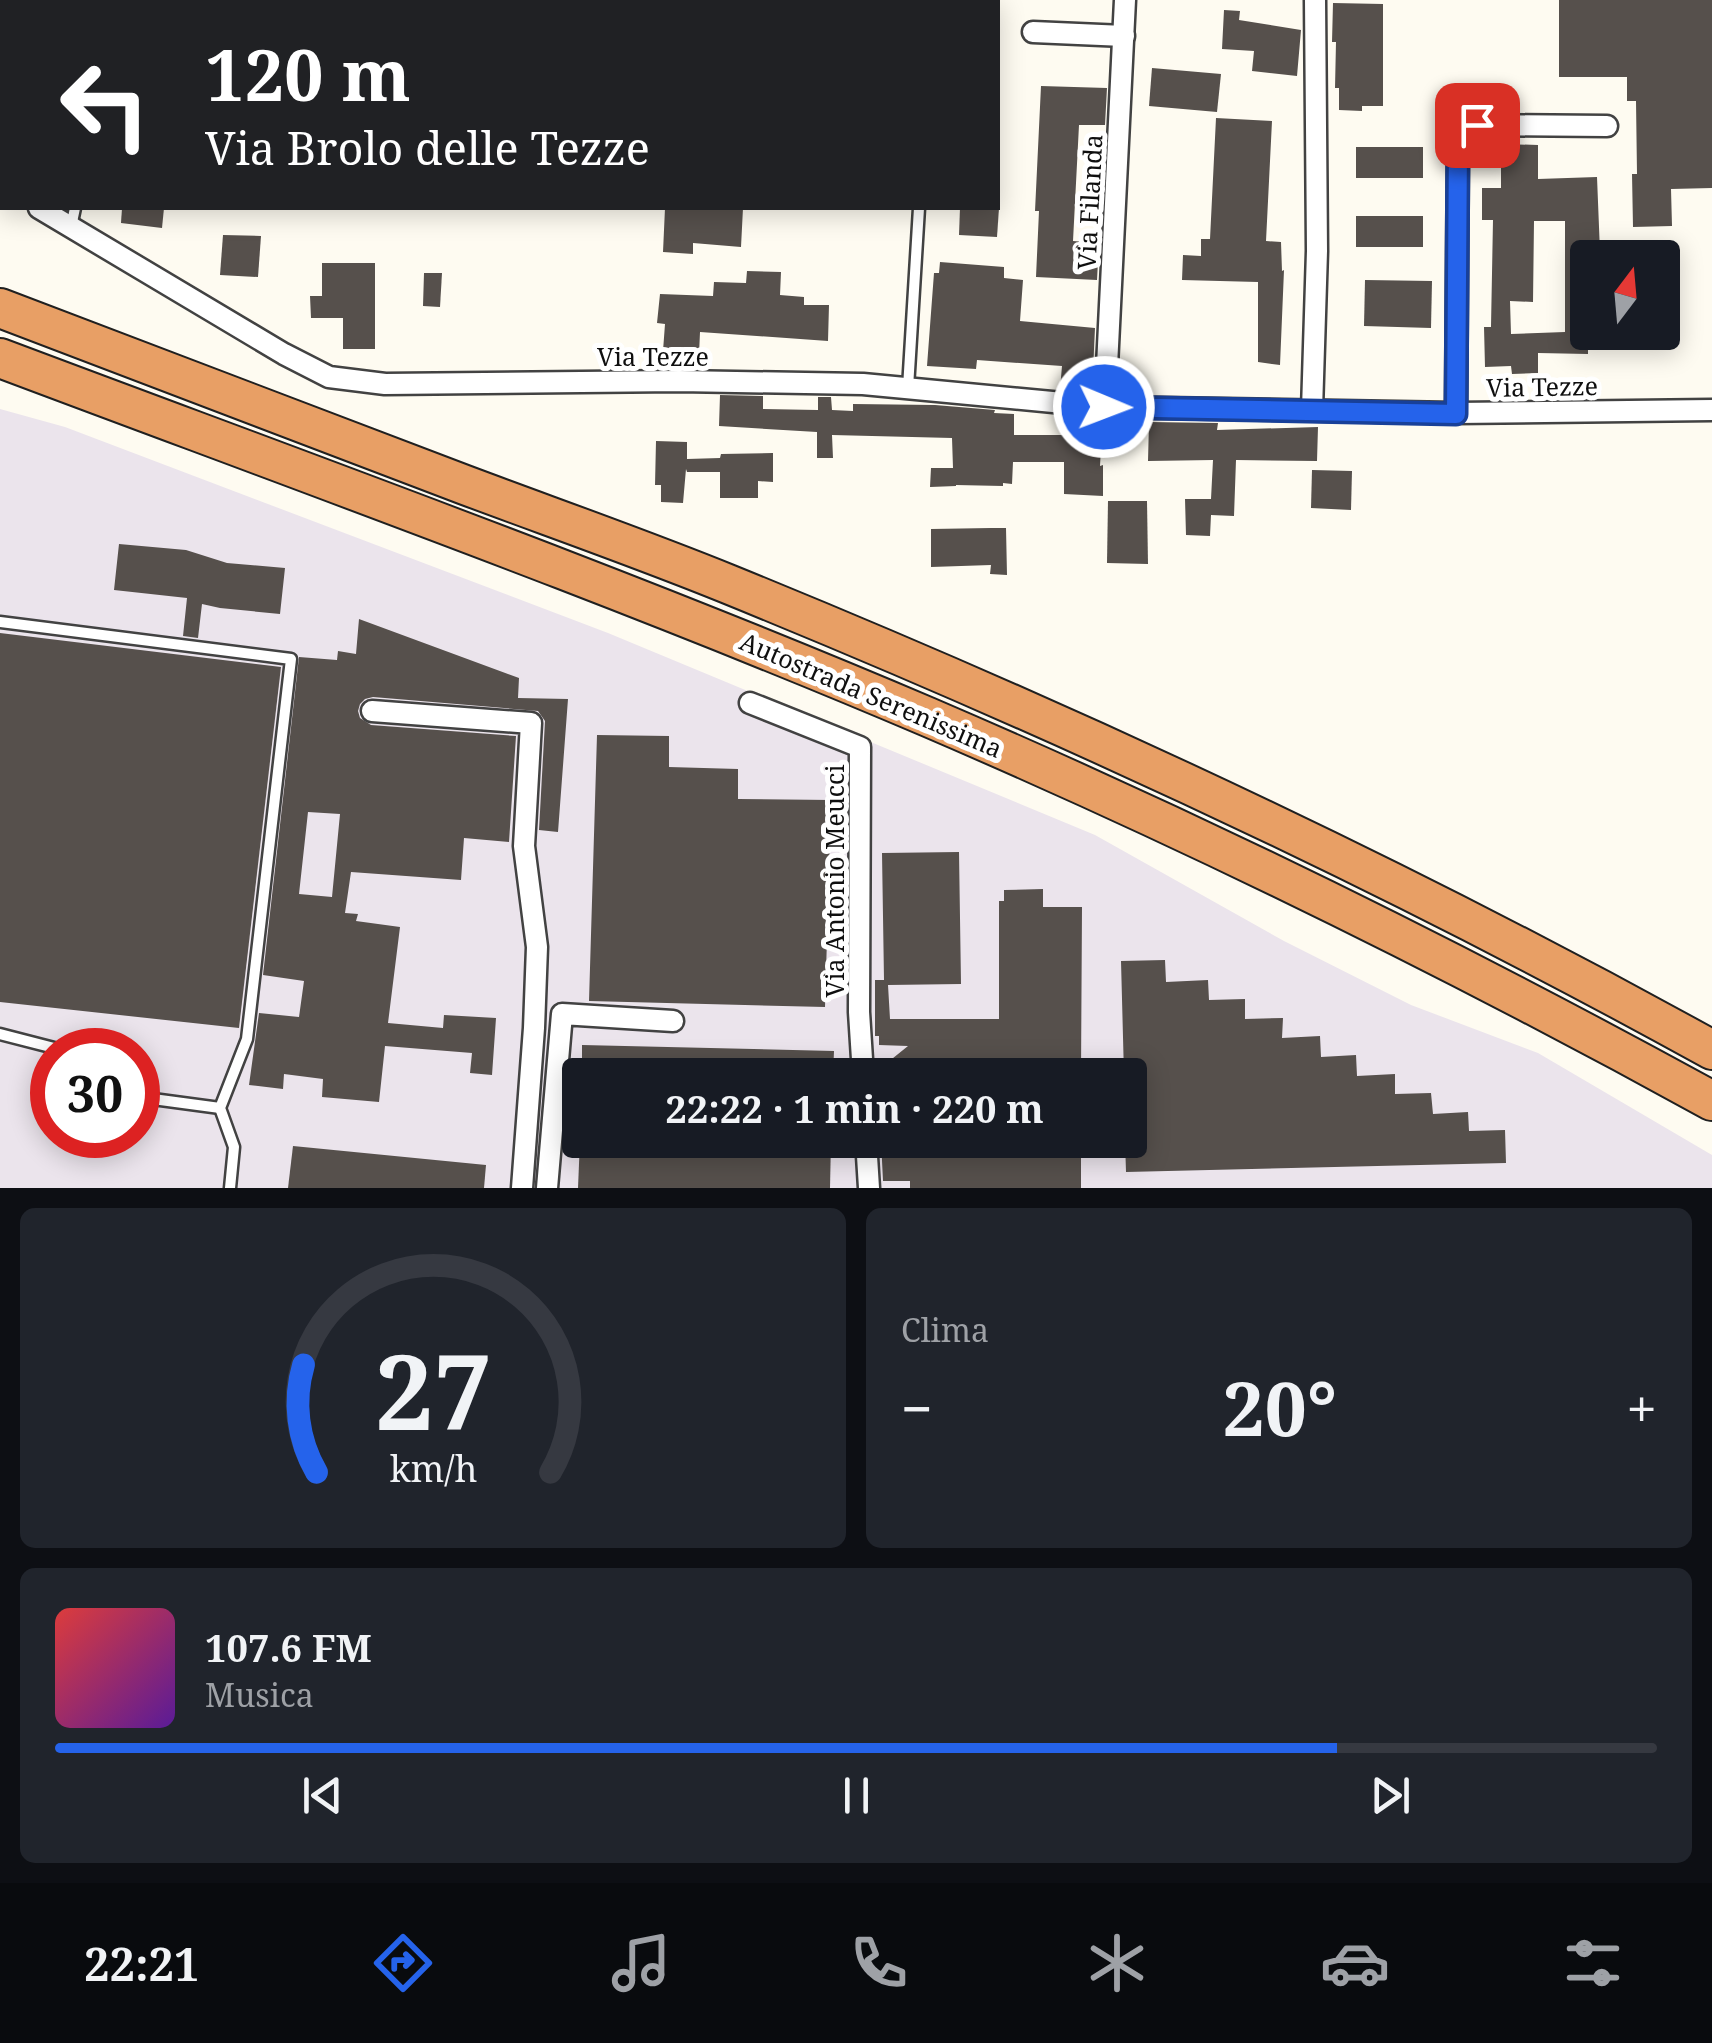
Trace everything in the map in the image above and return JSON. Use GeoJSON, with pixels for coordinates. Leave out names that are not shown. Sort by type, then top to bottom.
{"type":"FeatureCollection","features":[{"type":"Feature","properties":{"kind":"highway","name":"Autostrada Serenissima"},"geometry":{"type":"LineString","coordinates":[[0,308],[725,583],[952,678],[1358,865],[1602,989],[1712,1050]]}},
{"type":"Feature","properties":{"kind":"highway","name":"Autostrada Serenissima"},"geometry":{"type":"LineString","coordinates":[[0,358],[713,628],[928,717],[1344,908],[1572,1024],[1712,1102]]}},
{"type":"Feature","properties":{"kind":"street","name":"Via Filanda"},"geometry":{"type":"LineString","coordinates":[[1104,407],[1126,0]]}},
{"type":"Feature","properties":{"kind":"street"},"geometry":{"type":"LineString","coordinates":[[1312,410],[1317,251],[1316,0]]}},
{"type":"Feature","properties":{"kind":"street"},"geometry":{"type":"LineString","coordinates":[[1033,32],[1124,36]]}},
{"type":"Feature","properties":{"kind":"street"},"geometry":{"type":"LineString","coordinates":[[1456,414],[1458,144],[1465,130],[1477,125],[1607,126]]}},
{"type":"Feature","properties":{"kind":"street","name":"Via Tezze"},"geometry":{"type":"LineString","coordinates":[[46,210],[73,218],[284,354],[330,377],[385,384],[863,384],[1104,407],[1456,414],[1712,410]]}},
{"type":"Feature","properties":{"kind":"street","name":"Via Antonio Meucci"},"geometry":{"type":"LineString","coordinates":[[750,703],[860,748],[861,1058]]}},
{"type":"Feature","properties":{"kind":"street"},"geometry":{"type":"LineString","coordinates":[[372,711],[531,722],[524,846],[537,946],[522,1188]]}},
{"type":"Feature","properties":{"kind":"street"},"geometry":{"type":"LineString","coordinates":[[547,1188],[562,1014],[673,1021]]}},
{"type":"Feature","properties":{"kind":"street"},"geometry":{"type":"LineString","coordinates":[[867,1158],[869,1188]]}},
{"type":"Feature","properties":{"kind":"lane"},"geometry":{"type":"LineString","coordinates":[[908,388],[919,210]]}},
{"type":"Feature","properties":{"kind":"lane"},"geometry":{"type":"LineString","coordinates":[[0,622],[291,659],[247,1039],[220,1108],[234,1147],[230,1188]]}},
{"type":"Feature","properties":{"kind":"lane"},"geometry":{"type":"LineString","coordinates":[[0,1034],[30,1042]]}},
{"type":"Feature","properties":{"kind":"lane"},"geometry":{"type":"LineString","coordinates":[[160,1101],[220,1108]]}},
{"type":"Feature","properties":{"kind":"shaded area"},"geometry":{"type":"Polygon","coordinates":[[[0,409],[65,427],[608,633],[1095,835],[1284,941],[1411,1005],[1538,1053],[1712,1155],[1712,1188],[0,1188],[0,409]]]}},
{"type":"Feature","properties":{"kind":"building"},"geometry":{"type":"Polygon","coordinates":[[[1559,0],[1712,0],[1712,188],[1671,189],[1672,226],[1633,227],[1636,101],[1627,101],[1627,77],[1559,77],[1559,0]]]}},
{"type":"Feature","properties":{"kind":"building"},"geometry":{"type":"Polygon","coordinates":[[[1333,3],[1383,4],[1383,106],[1362,106],[1362,111],[1339,110],[1339,88],[1335,88],[1336,42],[1332,42],[1333,3]]]}},
{"type":"Feature","properties":{"kind":"building"},"geometry":{"type":"Polygon","coordinates":[[[1224,10],[1240,11],[1239,20],[1301,30],[1297,76],[1252,71],[1254,51],[1222,49],[1224,10]]]}},
{"type":"Feature","properties":{"kind":"building"},"geometry":{"type":"Polygon","coordinates":[[[1152,68],[1221,74],[1217,112],[1149,106],[1152,68]]]}},
{"type":"Feature","properties":{"kind":"building"},"geometry":{"type":"Polygon","coordinates":[[[1041,86],[1107,88],[1105,125],[1079,125],[1073,241],[1099,243],[1097,280],[1036,277],[1041,86]]]}},
{"type":"Feature","properties":{"kind":"building"},"geometry":{"type":"Polygon","coordinates":[[[1216,118],[1272,121],[1266,241],[1281,242],[1284,270],[1280,365],[1258,362],[1258,282],[1182,280],[1183,255],[1201,256],[1201,239],[1210,239],[1216,118]]]}},
{"type":"Feature","properties":{"kind":"building"},"geometry":{"type":"Polygon","coordinates":[[[1501,144],[1538,145],[1538,179],[1597,177],[1600,240],[1570,240],[1570,350],[1588,350],[1588,354],[1538,353],[1538,373],[1512,374],[1511,366],[1485,367],[1484,327],[1491,327],[1493,220],[1482,220],[1482,188],[1501,188],[1501,144]],[[1534,221],[1533,302],[1510,301],[1511,334],[1565,332],[1565,221],[1534,221]]]}},
{"type":"Feature","properties":{"kind":"building"},"geometry":{"type":"Polygon","coordinates":[[[1356,147],[1423,147],[1423,178],[1356,178],[1356,147]]]}},
{"type":"Feature","properties":{"kind":"building"},"geometry":{"type":"Polygon","coordinates":[[[122,210],[164,210],[162,228],[121,223],[122,210]]]}},
{"type":"Feature","properties":{"kind":"building"},"geometry":{"type":"Polygon","coordinates":[[[665,210],[743,210],[741,247],[693,243],[693,254],[663,252],[665,210]]]}},
{"type":"Feature","properties":{"kind":"building"},"geometry":{"type":"Polygon","coordinates":[[[960,210],[999,210],[997,237],[959,235],[960,210]]]}},
{"type":"Feature","properties":{"kind":"building"},"geometry":{"type":"Polygon","coordinates":[[[1356,216],[1423,216],[1423,247],[1356,247],[1356,216]]]}},
{"type":"Feature","properties":{"kind":"building"},"geometry":{"type":"Polygon","coordinates":[[[223,235],[261,236],[258,277],[220,275],[223,235]]]}},
{"type":"Feature","properties":{"kind":"building"},"geometry":{"type":"Polygon","coordinates":[[[940,262],[1004,267],[1004,278],[1023,280],[1020,321],[1095,328],[1092,392],[1060,389],[1062,366],[977,360],[976,369],[927,366],[934,273],[939,273],[940,262]]]}},
{"type":"Feature","properties":{"kind":"building"},"geometry":{"type":"Polygon","coordinates":[[[322,263],[375,263],[375,349],[343,349],[343,318],[311,318],[310,296],[322,296],[322,263]]]}},
{"type":"Feature","properties":{"kind":"building"},"geometry":{"type":"Polygon","coordinates":[[[747,271],[781,272],[780,295],[804,297],[804,305],[829,305],[828,341],[700,332],[699,355],[663,351],[665,324],[657,323],[660,294],[713,296],[714,282],[746,283],[747,271]]]}},
{"type":"Feature","properties":{"kind":"building"},"geometry":{"type":"Polygon","coordinates":[[[424,273],[442,273],[440,307],[423,306],[424,273]]]}},
{"type":"Feature","properties":{"kind":"building"},"geometry":{"type":"Polygon","coordinates":[[[1365,280],[1432,281],[1431,328],[1364,326],[1365,280]]]}},
{"type":"Feature","properties":{"kind":"building"},"geometry":{"type":"Polygon","coordinates":[[[720,395],[763,396],[763,409],[818,410],[818,397],[831,397],[832,410],[853,411],[853,404],[995,410],[994,413],[1014,414],[1014,435],[1102,430],[1103,496],[1064,494],[1064,462],[1013,462],[1012,484],[1003,486],[930,487],[931,468],[953,468],[952,438],[832,435],[833,458],[817,458],[817,432],[719,426],[720,395]]]}},
{"type":"Feature","properties":{"kind":"building"},"geometry":{"type":"Polygon","coordinates":[[[1149,422],[1218,423],[1217,430],[1318,427],[1317,461],[1236,460],[1234,516],[1211,515],[1210,536],[1186,535],[1185,499],[1211,499],[1213,460],[1148,461],[1149,422]]]}},
{"type":"Feature","properties":{"kind":"building"},"geometry":{"type":"Polygon","coordinates":[[[656,441],[687,442],[687,459],[773,453],[773,482],[758,481],[758,498],[720,498],[720,472],[686,469],[683,503],[661,502],[661,485],[655,485],[656,441]]]}},
{"type":"Feature","properties":{"kind":"building"},"geometry":{"type":"Polygon","coordinates":[[[1312,470],[1352,471],[1351,510],[1311,508],[1312,470]]]}},
{"type":"Feature","properties":{"kind":"building"},"geometry":{"type":"Polygon","coordinates":[[[1108,501],[1147,501],[1148,564],[1107,563],[1108,501]]]}},
{"type":"Feature","properties":{"kind":"building"},"geometry":{"type":"Polygon","coordinates":[[[1006,528],[1007,575],[990,574],[991,565],[931,567],[931,529],[1006,528]]]}},
{"type":"Feature","properties":{"kind":"building"},"geometry":{"type":"Polygon","coordinates":[[[119,544],[186,550],[227,563],[285,568],[280,614],[202,604],[198,638],[183,636],[187,598],[114,590],[119,544]]]}},
{"type":"Feature","properties":{"kind":"building"},"geometry":{"type":"Polygon","coordinates":[[[359,619],[519,678],[518,698],[568,699],[558,832],[539,830],[545,721],[538,711],[373,697],[360,704],[360,718],[371,725],[516,736],[509,842],[464,838],[461,880],[351,872],[345,913],[358,914],[356,921],[400,927],[388,1023],[443,1028],[444,1015],[496,1018],[492,1075],[470,1073],[472,1053],[385,1046],[379,1102],[322,1097],[323,1079],[284,1074],[283,1089],[249,1085],[259,1013],[299,1017],[304,981],[263,975],[299,657],[337,660],[338,651],[356,654],[359,619]],[[308,812],[299,894],[332,897],[340,814],[308,812]]]}},
{"type":"Feature","properties":{"kind":"building"},"geometry":{"type":"Polygon","coordinates":[[[0,633],[281,667],[239,1028],[0,1002],[0,633]]]}},
{"type":"Feature","properties":{"kind":"building"},"geometry":{"type":"Polygon","coordinates":[[[597,735],[669,736],[669,767],[738,769],[738,799],[831,800],[825,1007],[589,1001],[597,735]]]}},
{"type":"Feature","properties":{"kind":"building"},"geometry":{"type":"Polygon","coordinates":[[[959,852],[961,984],[888,985],[890,1019],[999,1019],[999,901],[1004,901],[1004,890],[1043,889],[1043,907],[1082,907],[1081,1058],[893,1058],[908,1046],[879,1045],[879,1036],[875,1036],[875,980],[884,980],[882,853],[959,852]]]}},
{"type":"Feature","properties":{"kind":"building"},"geometry":{"type":"Polygon","coordinates":[[[1165,960],[1166,982],[1208,980],[1209,1000],[1245,999],[1245,1019],[1283,1018],[1282,1038],[1320,1036],[1321,1057],[1356,1055],[1357,1076],[1395,1074],[1395,1094],[1431,1093],[1433,1114],[1468,1112],[1469,1131],[1505,1130],[1506,1163],[1126,1172],[1126,1158],[1147,1158],[1147,1058],[1124,1058],[1121,961],[1165,960]]]}},
{"type":"Feature","properties":{"kind":"building"},"geometry":{"type":"Polygon","coordinates":[[[582,1045],[834,1051],[834,1058],[582,1058],[582,1045]]]}},
{"type":"Feature","properties":{"kind":"building"},"geometry":{"type":"Polygon","coordinates":[[[293,1146],[486,1165],[484,1188],[288,1188],[293,1146]]]}},
{"type":"Feature","properties":{"kind":"building"},"geometry":{"type":"Polygon","coordinates":[[[579,1158],[831,1158],[830,1188],[578,1188],[579,1158]]]}},
{"type":"Feature","properties":{"kind":"building"},"geometry":{"type":"Polygon","coordinates":[[[882,1158],[1081,1158],[1081,1188],[910,1188],[910,1181],[883,1181],[882,1158]]]}},
{"type":"Feature","properties":{"kind":"route"},"geometry":{"type":"LineString","coordinates":[[1104,407],[1456,414],[1458,144],[1465,130],[1477,125]]}}]}
